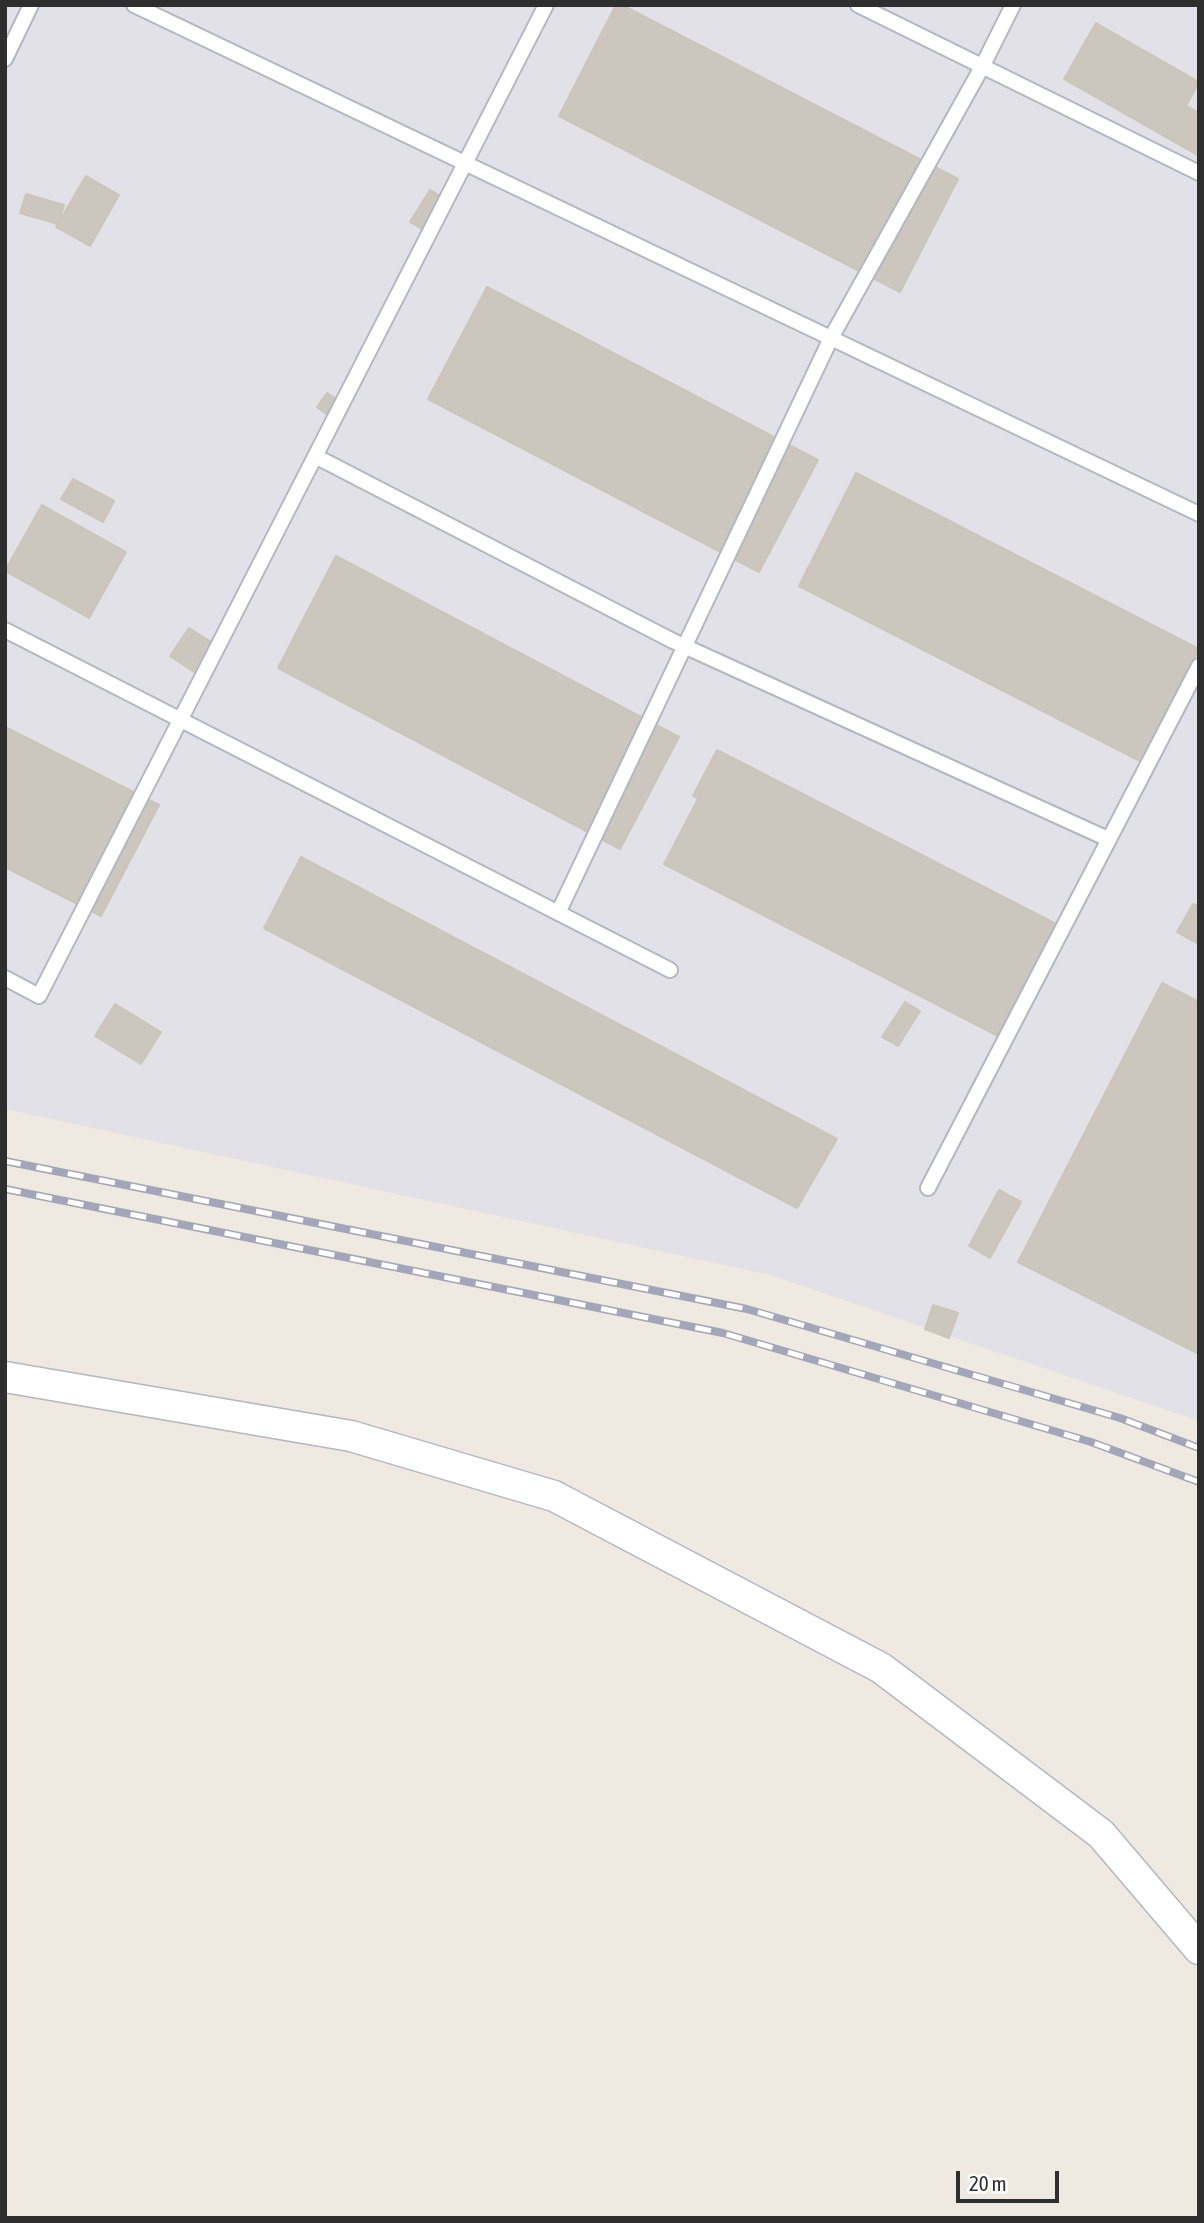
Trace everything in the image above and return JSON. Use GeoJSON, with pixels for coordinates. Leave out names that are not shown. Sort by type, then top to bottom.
{"type":"FeatureCollection","features":[{"type":"Feature","properties":{"kind":"street"},"geometry":{"type":"LineString","coordinates":[[5,1377],[351,1437],[554,1496],[881,1668],[1101,1834],[1199,1949]]}},
{"type":"Feature","properties":{"kind":"lane"},"geometry":{"type":"LineString","coordinates":[[5,59],[31,5]]}},
{"type":"Feature","properties":{"kind":"lane"},"geometry":{"type":"LineString","coordinates":[[134,5],[1199,514]]}},
{"type":"Feature","properties":{"kind":"lane"},"geometry":{"type":"LineString","coordinates":[[5,978],[39,996],[545,5]]}},
{"type":"Feature","properties":{"kind":"lane"},"geometry":{"type":"LineString","coordinates":[[858,5],[1199,173]]}},
{"type":"Feature","properties":{"kind":"lane"},"geometry":{"type":"LineString","coordinates":[[558,913],[831,338],[1013,5]]}},
{"type":"Feature","properties":{"kind":"lane"},"geometry":{"type":"LineString","coordinates":[[315,456],[684,647],[1108,839]]}},
{"type":"Feature","properties":{"kind":"lane"},"geometry":{"type":"LineString","coordinates":[[5,630],[670,970]]}},
{"type":"Feature","properties":{"kind":"lane"},"geometry":{"type":"LineString","coordinates":[[928,1188],[1199,666]]}},
{"type":"Feature","properties":{"kind":"shaded area"},"geometry":{"type":"Polygon","coordinates":[[[5,5],[1199,5],[1199,1421],[770,1275],[5,1109],[5,5]]]}},
{"type":"Feature","properties":{"kind":"building"},"geometry":{"type":"Polygon","coordinates":[[[616,5],[622,5],[958,179],[900,292],[559,116],[616,5]]]}},
{"type":"Feature","properties":{"kind":"building"},"geometry":{"type":"Polygon","coordinates":[[[1096,23],[1199,82],[1186,106],[1199,113],[1199,156],[1064,79],[1096,23]]]}},
{"type":"Feature","properties":{"kind":"building"},"geometry":{"type":"Polygon","coordinates":[[[86,176],[119,195],[90,246],[56,227],[86,176]]]}},
{"type":"Feature","properties":{"kind":"building"},"geometry":{"type":"Polygon","coordinates":[[[430,190],[447,200],[427,232],[410,222],[430,190]]]}},
{"type":"Feature","properties":{"kind":"building"},"geometry":{"type":"Polygon","coordinates":[[[26,194],[64,205],[58,224],[20,213],[26,194]]]}},
{"type":"Feature","properties":{"kind":"building"},"geometry":{"type":"Polygon","coordinates":[[[487,287],[818,460],[759,572],[428,399],[487,287]]]}},
{"type":"Feature","properties":{"kind":"building"},"geometry":{"type":"Polygon","coordinates":[[[327,393],[343,404],[333,419],[317,407],[327,393]]]}},
{"type":"Feature","properties":{"kind":"building"},"geometry":{"type":"Polygon","coordinates":[[[856,473],[1199,649],[1142,762],[799,586],[856,473]]]}},
{"type":"Feature","properties":{"kind":"building"},"geometry":{"type":"Polygon","coordinates":[[[73,479],[114,501],[103,522],[61,499],[73,479]]]}},
{"type":"Feature","properties":{"kind":"building"},"geometry":{"type":"Polygon","coordinates":[[[42,505],[126,552],[89,618],[5,571],[42,505]]]}},
{"type":"Feature","properties":{"kind":"building"},"geometry":{"type":"Polygon","coordinates":[[[336,556],[679,737],[620,849],[278,668],[336,556]]]}},
{"type":"Feature","properties":{"kind":"building"},"geometry":{"type":"Polygon","coordinates":[[[189,628],[222,649],[203,678],[170,656],[189,628]]]}},
{"type":"Feature","properties":{"kind":"building"},"geometry":{"type":"Polygon","coordinates":[[[5,727],[159,805],[101,916],[5,867],[5,727]]]}},
{"type":"Feature","properties":{"kind":"building"},"geometry":{"type":"Polygon","coordinates":[[[717,750],[1062,927],[1004,1039],[664,864],[698,799],[693,796],[717,750]]]}},
{"type":"Feature","properties":{"kind":"building"},"geometry":{"type":"Polygon","coordinates":[[[301,857],[837,1139],[797,1208],[264,928],[301,857]]]}},
{"type":"Feature","properties":{"kind":"building"},"geometry":{"type":"Polygon","coordinates":[[[1193,904],[1199,907],[1199,944],[1177,932],[1193,904]]]}},
{"type":"Feature","properties":{"kind":"building"},"geometry":{"type":"Polygon","coordinates":[[[1162,983],[1199,1002],[1199,1354],[1018,1262],[1162,983]]]}},
{"type":"Feature","properties":{"kind":"building"},"geometry":{"type":"Polygon","coordinates":[[[905,1002],[920,1011],[898,1046],[882,1037],[905,1002]]]}},
{"type":"Feature","properties":{"kind":"building"},"geometry":{"type":"Polygon","coordinates":[[[115,1004],[161,1032],[141,1064],[95,1036],[115,1004]]]}},
{"type":"Feature","properties":{"kind":"building"},"geometry":{"type":"Polygon","coordinates":[[[999,1190],[1021,1202],[990,1258],[969,1246],[999,1190]]]}},
{"type":"Feature","properties":{"kind":"building"},"geometry":{"type":"Polygon","coordinates":[[[933,1305],[958,1313],[949,1338],[925,1329],[933,1305]]]}},
{"type":"Feature","properties":{"kind":"railway"},"geometry":{"type":"LineString","coordinates":[[5,1161],[747,1309],[1120,1418],[1199,1448]]}},
{"type":"Feature","properties":{"kind":"railway"},"geometry":{"type":"LineString","coordinates":[[5,1189],[723,1333],[1091,1442],[1199,1482]]}}]}
